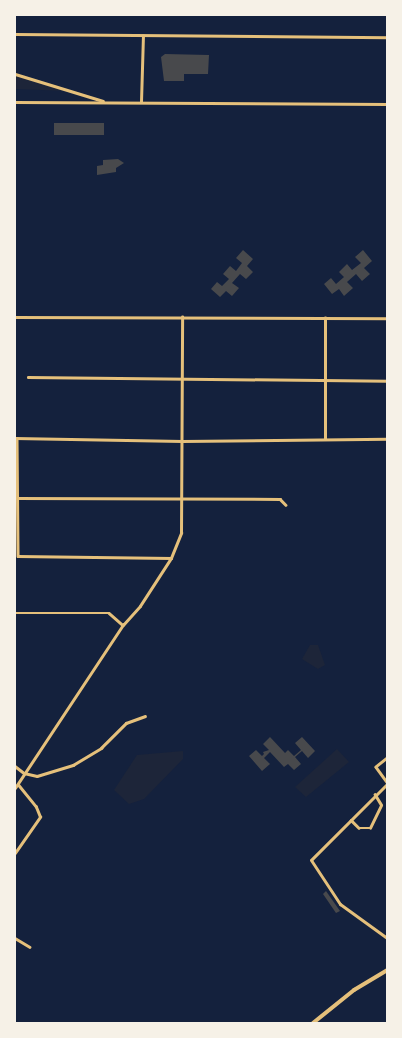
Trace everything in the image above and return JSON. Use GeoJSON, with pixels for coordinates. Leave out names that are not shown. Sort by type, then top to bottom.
{"type":"FeatureCollection","features":[{"type":"Feature","properties":{"kind":"main road"},"geometry":{"type":"LineString","coordinates":[[15,74],[103,101]]}},
{"type":"Feature","properties":{"kind":"main road"},"geometry":{"type":"LineString","coordinates":[[15,104],[27,102],[103,101],[387,104]]}},
{"type":"Feature","properties":{"kind":"main road"},"geometry":{"type":"LineString","coordinates":[[387,783],[311,860],[340,904],[387,938]]}},
{"type":"Feature","properties":{"kind":"main road"},"geometry":{"type":"LineString","coordinates":[[313,1023],[354,990],[387,970]]}},
{"type":"Feature","properties":{"kind":"street"},"geometry":{"type":"LineString","coordinates":[[15,34],[387,37]]}},
{"type":"Feature","properties":{"kind":"street"},"geometry":{"type":"LineString","coordinates":[[142,102],[143,36]]}},
{"type":"Feature","properties":{"kind":"street"},"geometry":{"type":"LineString","coordinates":[[15,317],[387,318]]}},
{"type":"Feature","properties":{"kind":"street"},"geometry":{"type":"LineString","coordinates":[[15,788],[122,625],[140,606],[171,558],[181,533],[184,377],[182,317]]}},
{"type":"Feature","properties":{"kind":"street"},"geometry":{"type":"LineString","coordinates":[[325,318],[325,439]]}},
{"type":"Feature","properties":{"kind":"street"},"geometry":{"type":"LineString","coordinates":[[28,377],[184,377],[387,381]]}},
{"type":"Feature","properties":{"kind":"street"},"geometry":{"type":"LineString","coordinates":[[171,558],[18,556],[16,438],[182,441],[387,439]]}},
{"type":"Feature","properties":{"kind":"street"},"geometry":{"type":"LineString","coordinates":[[17,498],[182,501],[280,498],[286,505]]}},
{"type":"Feature","properties":{"kind":"street"},"geometry":{"type":"LineString","coordinates":[[15,613],[109,613],[122,625]]}},
{"type":"Feature","properties":{"kind":"street"},"geometry":{"type":"LineString","coordinates":[[15,766],[24,773],[37,776],[74,765],[101,748],[126,723],[146,716]]}},
{"type":"Feature","properties":{"kind":"street"},"geometry":{"type":"LineString","coordinates":[[387,758],[376,766],[387,783]]}},
{"type":"Feature","properties":{"kind":"street"},"geometry":{"type":"LineString","coordinates":[[15,853],[38,820],[36,808],[17,785]]}},
{"type":"Feature","properties":{"kind":"street"},"geometry":{"type":"LineString","coordinates":[[350,819],[359,828],[370,828],[381,805],[375,795]]}},
{"type":"Feature","properties":{"kind":"street"},"geometry":{"type":"LineString","coordinates":[[15,938],[30,947]]}},
{"type":"Feature","properties":{"kind":"shaded area"},"geometry":{"type":"Polygon","coordinates":[[[15,76],[67,91],[15,89],[15,76]]]}},
{"type":"Feature","properties":{"kind":"shaded area"},"geometry":{"type":"Polygon","coordinates":[[[310,645],[318,645],[325,665],[318,669],[302,659],[310,645]]]}},
{"type":"Feature","properties":{"kind":"shaded area"},"geometry":{"type":"Polygon","coordinates":[[[337,749],[349,762],[306,797],[295,787],[337,749]]]}},
{"type":"Feature","properties":{"kind":"shaded area"},"geometry":{"type":"Polygon","coordinates":[[[183,751],[183,759],[144,799],[129,804],[114,790],[137,755],[183,751]]]}},
{"type":"Feature","properties":{"kind":"building"},"geometry":{"type":"Polygon","coordinates":[[[165,54],[209,55],[208,74],[184,74],[184,81],[164,81],[161,57],[165,54]]]}},
{"type":"Feature","properties":{"kind":"building"},"geometry":{"type":"Polygon","coordinates":[[[54,123],[104,123],[104,135],[54,135],[54,123]]]}},
{"type":"Feature","properties":{"kind":"building"},"geometry":{"type":"Polygon","coordinates":[[[118,159],[124,163],[116,168],[116,172],[97,175],[97,166],[103,165],[103,160],[118,159]]]}},
{"type":"Feature","properties":{"kind":"building"},"geometry":{"type":"Polygon","coordinates":[[[243,250],[253,259],[247,266],[253,272],[246,279],[240,274],[232,283],[239,288],[232,296],[226,291],[220,297],[211,289],[217,282],[222,286],[229,279],[223,274],[230,266],[236,271],[242,263],[236,258],[243,250]]]}},
{"type":"Feature","properties":{"kind":"building"},"geometry":{"type":"Polygon","coordinates":[[[363,250],[372,261],[364,268],[370,274],[362,281],[356,274],[347,282],[353,288],[344,296],[339,289],[332,294],[324,284],[331,278],[336,284],[344,277],[339,272],[347,264],[352,270],[361,263],[355,257],[363,250]]]}},
{"type":"Feature","properties":{"kind":"building"},"geometry":{"type":"Polygon","coordinates":[[[270,737],[285,753],[288,750],[294,756],[301,750],[295,743],[302,737],[315,751],[308,758],[302,751],[295,757],[301,764],[294,770],[288,764],[284,767],[270,752],[264,758],[270,764],[262,771],[249,756],[256,750],[262,756],[263,752],[269,750],[263,744],[270,737]]]}},
{"type":"Feature","properties":{"kind":"building"},"geometry":{"type":"Polygon","coordinates":[[[326,891],[340,911],[336,913],[323,894],[326,891]]]}}]}
